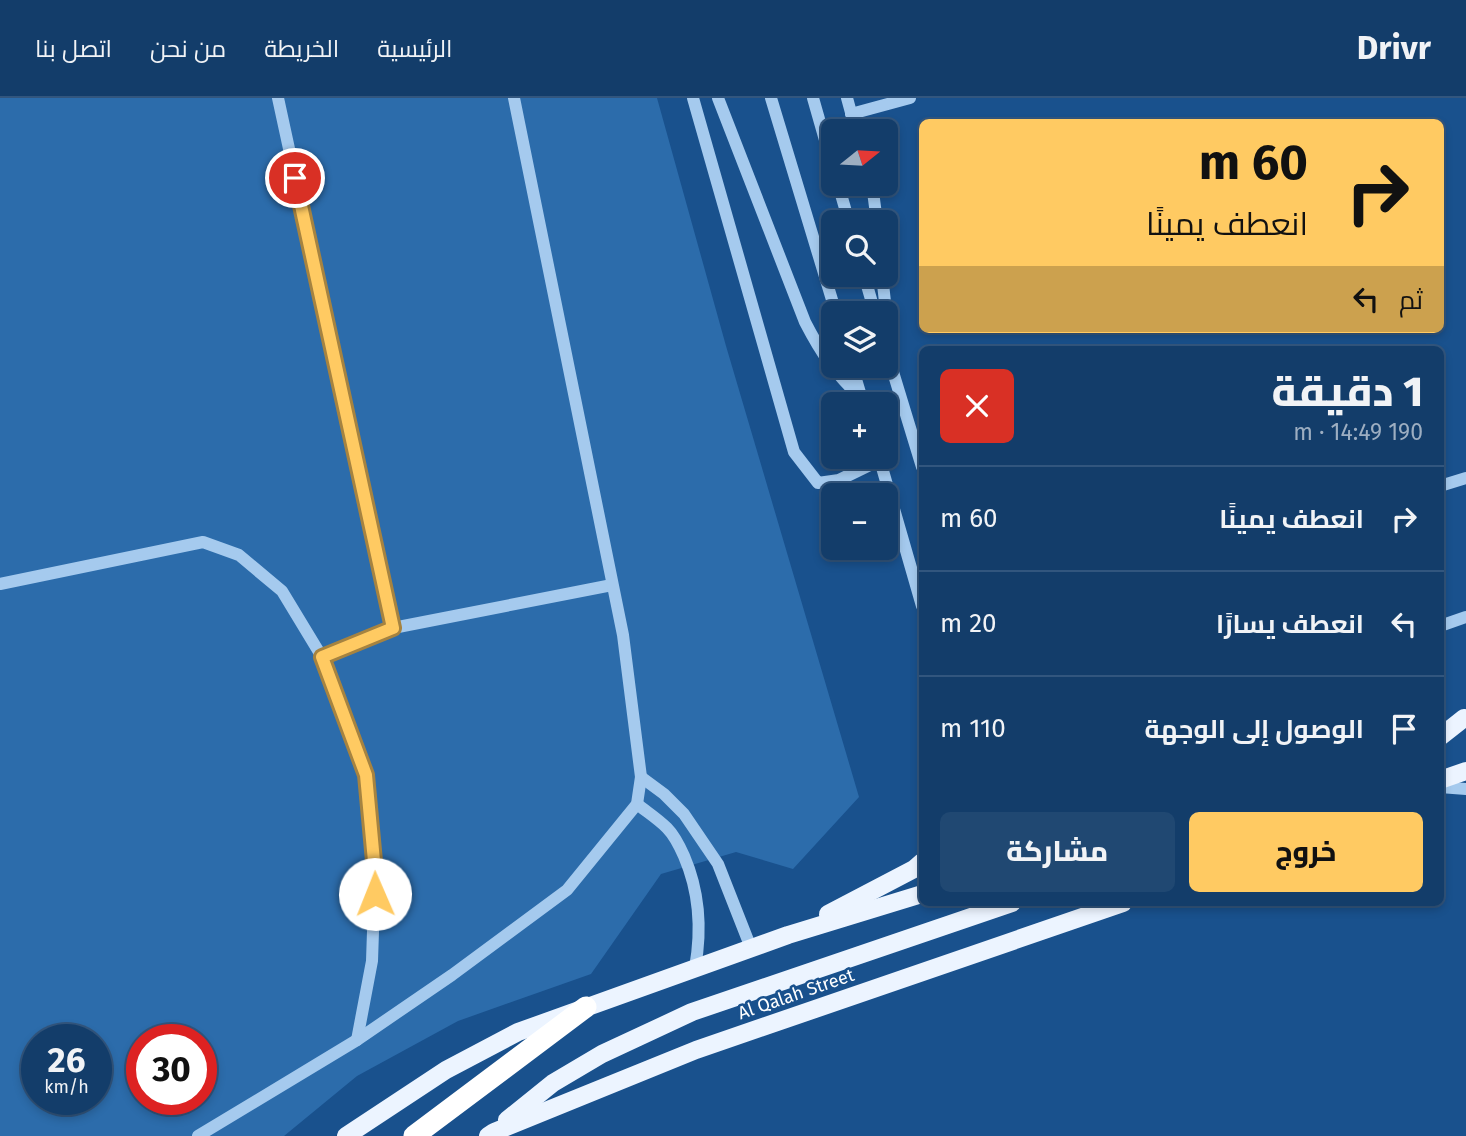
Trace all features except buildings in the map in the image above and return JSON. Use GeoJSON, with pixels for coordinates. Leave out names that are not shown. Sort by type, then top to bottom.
{"type":"FeatureCollection","features":[{"type":"Feature","properties":{"kind":"highway"},"geometry":{"type":"LineString","coordinates":[[414,1136],[586,1007]]}},
{"type":"Feature","properties":{"kind":"main road"},"geometry":{"type":"LineString","coordinates":[[1444,718],[1465,718]]}},
{"type":"Feature","properties":{"kind":"main road"},"geometry":{"type":"LineString","coordinates":[[1444,725],[1465,718]]}},
{"type":"Feature","properties":{"kind":"main road"},"geometry":{"type":"LineString","coordinates":[[1444,734],[1465,718]]}},
{"type":"Feature","properties":{"kind":"main road"},"geometry":{"type":"LineString","coordinates":[[1444,779],[1466,771]]}},
{"type":"Feature","properties":{"kind":"main road"},"geometry":{"type":"LineString","coordinates":[[788,935],[919,865]]}},
{"type":"Feature","properties":{"kind":"main road"},"geometry":{"type":"LineString","coordinates":[[346,1136],[446,1070],[518,1032],[788,935],[919,895]]}},
{"type":"Feature","properties":{"kind":"main road"},"geometry":{"type":"LineString","coordinates":[[491,1134],[553,1083],[602,1054],[692,1012],[1003,906]]}},
{"type":"Feature","properties":{"kind":"main road","name":"Al Qalah Street"},"geometry":{"type":"LineString","coordinates":[[491,1134],[696,1050],[1115,906]]}},
{"type":"Feature","properties":{"kind":"street"},"geometry":{"type":"LineString","coordinates":[[278,98],[393,628]]}},
{"type":"Feature","properties":{"kind":"street"},"geometry":{"type":"LineString","coordinates":[[198,1136],[357,1040],[452,975],[567,890],[637,804],[641,777],[623,635],[514,98]]}},
{"type":"Feature","properties":{"kind":"street"},"geometry":{"type":"LineString","coordinates":[[693,98],[794,452],[818,483],[839,480],[860,469]]}},
{"type":"Feature","properties":{"kind":"street"},"geometry":{"type":"LineString","coordinates":[[718,98],[806,322],[820,351],[853,392]]}},
{"type":"Feature","properties":{"kind":"street"},"geometry":{"type":"LineString","coordinates":[[771,98],[832,301]]}},
{"type":"Feature","properties":{"kind":"street"},"geometry":{"type":"LineString","coordinates":[[813,98],[821,126]]}},
{"type":"Feature","properties":{"kind":"street"},"geometry":{"type":"LineString","coordinates":[[846,98],[852,119]]}},
{"type":"Feature","properties":{"kind":"street"},"geometry":{"type":"LineString","coordinates":[[851,114],[910,98]]}},
{"type":"Feature","properties":{"kind":"street"},"geometry":{"type":"LineString","coordinates":[[894,378],[919,457]]}},
{"type":"Feature","properties":{"kind":"street"},"geometry":{"type":"LineString","coordinates":[[882,469],[919,596]]}},
{"type":"Feature","properties":{"kind":"street"},"geometry":{"type":"LineString","coordinates":[[1444,485],[1466,478]]}},
{"type":"Feature","properties":{"kind":"street"},"geometry":{"type":"LineString","coordinates":[[0,584],[203,542],[239,555],[282,591],[322,657],[366,775],[375,872],[372,961],[357,1040]]}},
{"type":"Feature","properties":{"kind":"street"},"geometry":{"type":"LineString","coordinates":[[322,657],[393,628],[612,585]]}},
{"type":"Feature","properties":{"kind":"street"},"geometry":{"type":"LineString","coordinates":[[1444,625],[1466,617]]}},
{"type":"Feature","properties":{"kind":"street"},"geometry":{"type":"LineString","coordinates":[[641,777],[664,794],[684,814],[718,864],[751,948]]}},
{"type":"Feature","properties":{"kind":"street"},"geometry":{"type":"LineString","coordinates":[[1444,787],[1466,789]]}},
{"type":"Feature","properties":{"kind":"street"},"geometry":{"type":"LineString","coordinates":[[637,804],[668,830],[691,873],[700,920],[695,968]]}},
{"type":"Feature","properties":{"kind":"shaded area"},"geometry":{"type":"Polygon","coordinates":[[[0,98],[657,98],[726,346],[859,797],[793,869],[736,852],[661,874],[591,974],[458,1021],[357,1076],[284,1136],[0,1136],[0,98]]]}},
{"type":"Feature","properties":{"kind":"route"},"geometry":{"type":"LineString","coordinates":[[295,178],[393,628],[322,657],[366,775],[375,894]]}}]}
